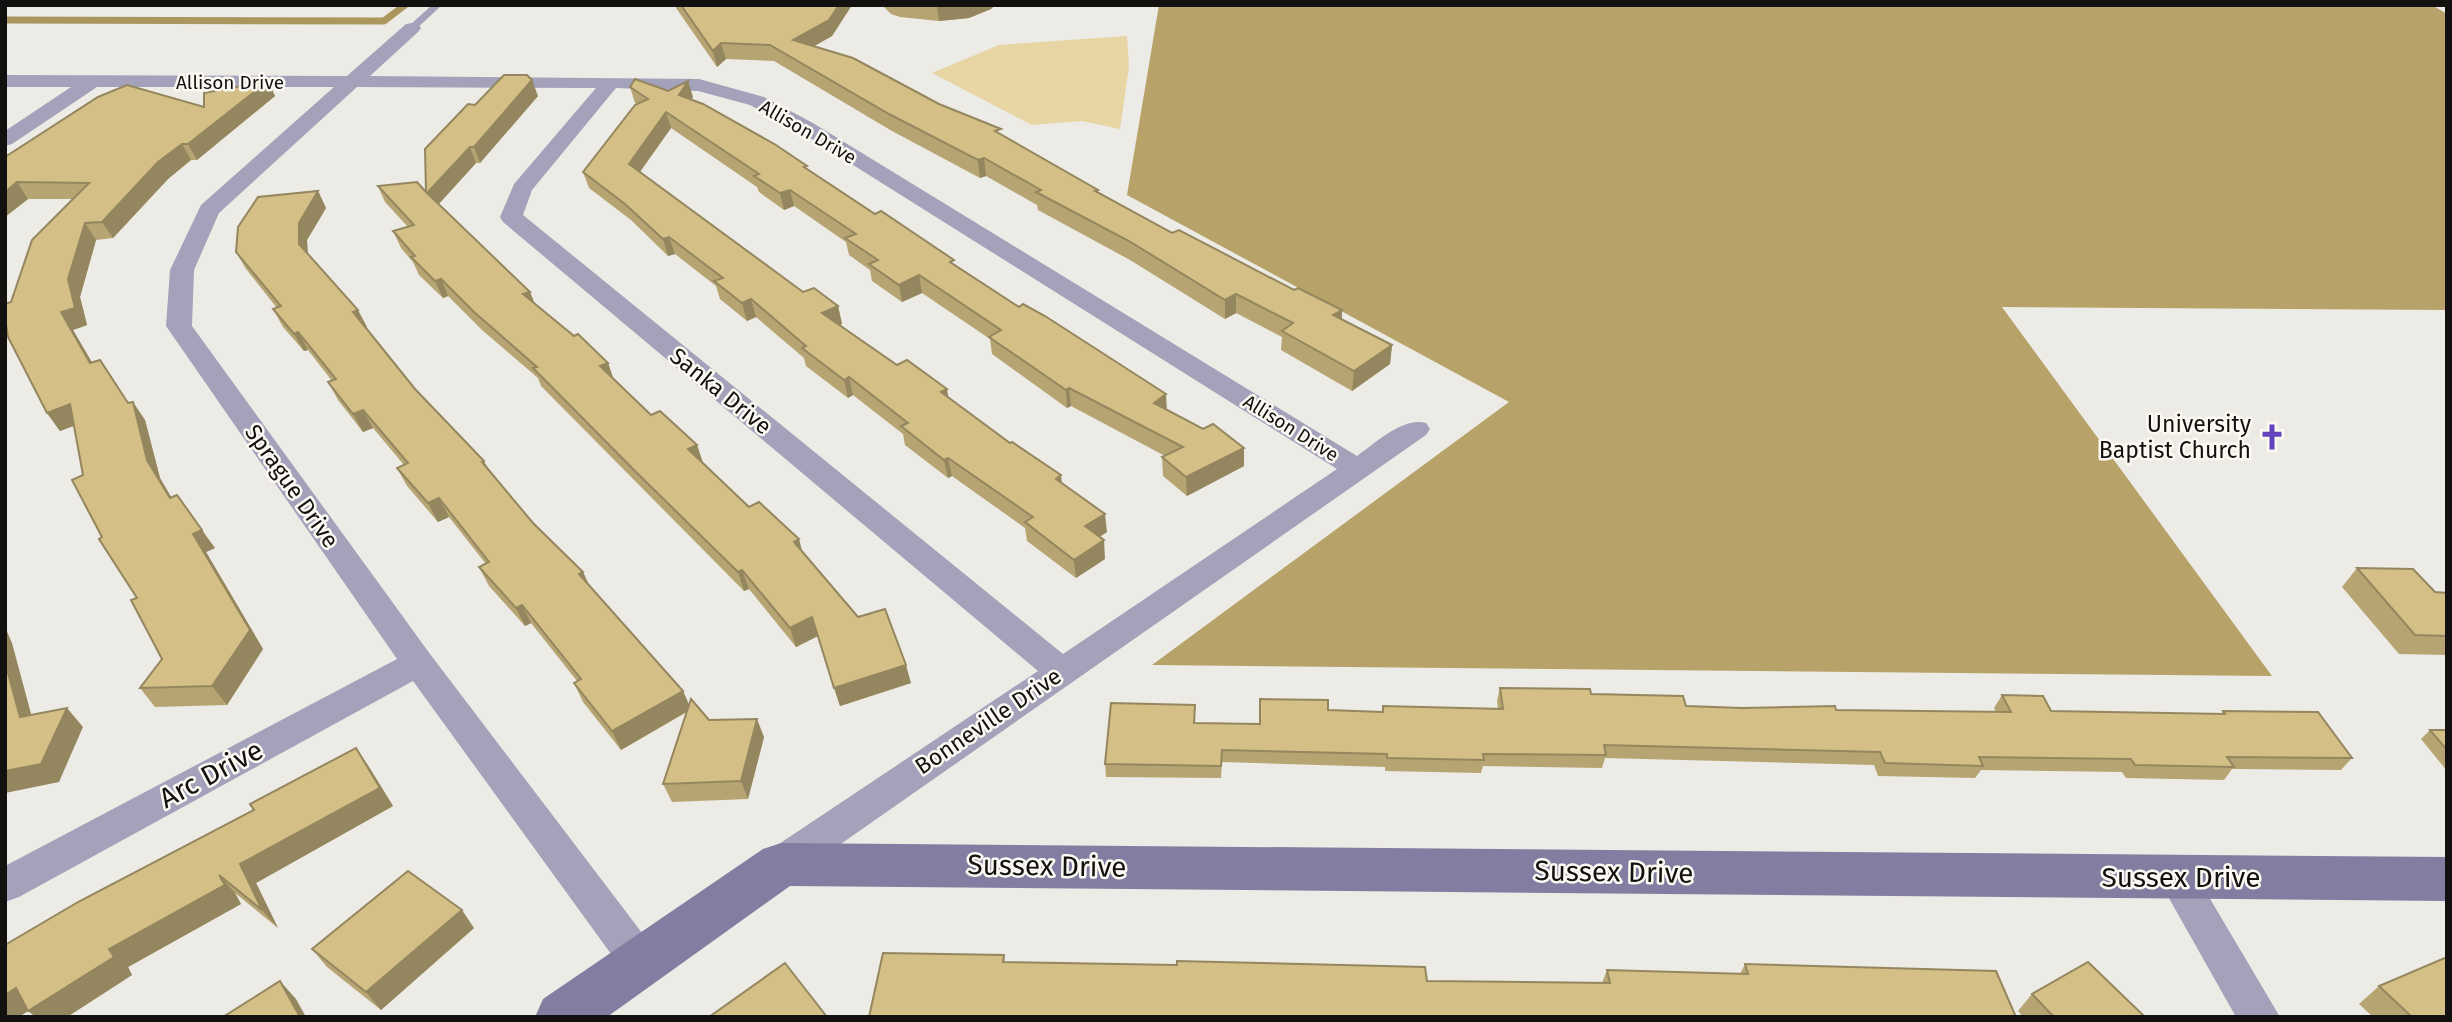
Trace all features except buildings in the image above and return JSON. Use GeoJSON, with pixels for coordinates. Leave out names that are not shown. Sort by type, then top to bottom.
{"type":"FeatureCollection","features":[{"type":"Feature","properties":{"kind":"street","name":"Sprague Drive"},"geometry":{"type":"LineString","coordinates":[[412,28],[209,210],[182,270],[179,326],[418,663],[641,963]]}},
{"type":"Feature","properties":{"kind":"street","name":"Allison Drive"},"geometry":{"type":"LineString","coordinates":[[5,81],[611,82],[699,85],[757,101],[806,127],[1358,469]]}},
{"type":"Feature","properties":{"kind":"street"},"geometry":{"type":"LineString","coordinates":[[5,140],[93,81]]}},
{"type":"Feature","properties":{"kind":"street","name":"Sanka Drive"},"geometry":{"type":"LineString","coordinates":[[611,82],[522,189],[511,217],[1061,671]]}},
{"type":"Feature","properties":{"kind":"street","name":"Bonneville Drive"},"geometry":{"type":"LineString","coordinates":[[562,1017],[1416,429]]}},
{"type":"Feature","properties":{"kind":"street","name":"Arc Drive"},"geometry":{"type":"LineString","coordinates":[[5,885],[418,663]]}},
{"type":"Feature","properties":{"kind":"street","name":"Sussex Drive"},"geometry":{"type":"LineString","coordinates":[[781,864],[2447,879]]}},
{"type":"Feature","properties":{"kind":"street"},"geometry":{"type":"LineString","coordinates":[[2176,877],[2259,1017]]}},
{"type":"Feature","properties":{"kind":"lane"},"geometry":{"type":"LineString","coordinates":[[412,28],[438,5]]}},
{"type":"Feature","properties":{"kind":"shaded area"},"geometry":{"type":"Polygon","coordinates":[[[1159,5],[2432,5],[2447,14],[2447,310],[2002,307],[2272,676],[1152,665],[1509,402],[1127,195],[1159,5]]]}},
{"type":"Feature","properties":{"kind":"shaded area"},"geometry":{"type":"Polygon","coordinates":[[[1127,36],[1129,67],[1120,129],[1082,121],[1032,125],[932,73],[999,45],[1127,36]]]}},
{"type":"Feature","properties":{"kind":"waterway"},"geometry":{"type":"LineString","coordinates":[[5,20],[384,21],[405,5]]}},
{"type":"Feature","properties":{"kind":"place","name":"University Baptist Church"},"geometry":{"type":"Point","coordinates":[2272,437]}}]}
